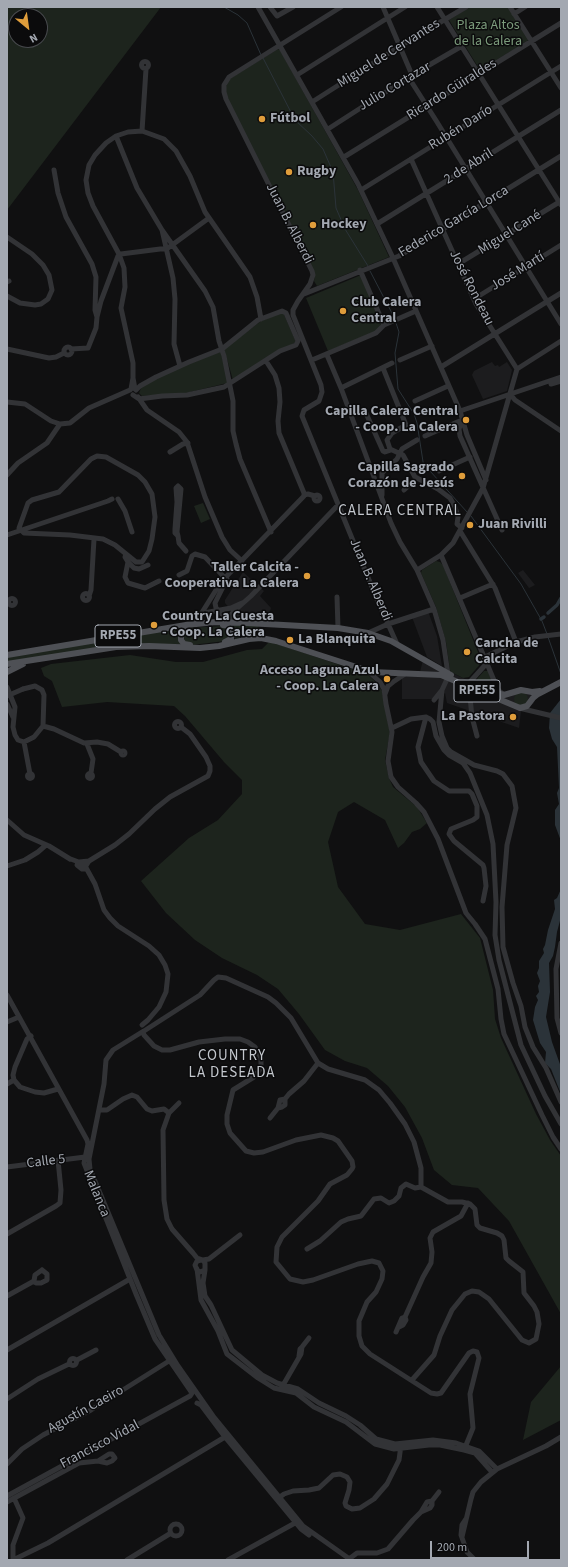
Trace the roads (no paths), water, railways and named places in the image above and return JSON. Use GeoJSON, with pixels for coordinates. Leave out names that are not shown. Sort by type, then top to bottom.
{"type":"FeatureCollection","features":[{"type":"Feature","properties":{"kind":"main road"},"geometry":{"type":"LineString","coordinates":[[216,622],[220,625],[227,625],[232,632]]}},
{"type":"Feature","properties":{"kind":"main road","name":"RPE55"},"geometry":{"type":"LineString","coordinates":[[7,655],[186,625],[231,622],[338,628],[368,633],[397,644],[438,671],[517,707],[525,707],[530,701],[544,691],[561,682]]}},
{"type":"Feature","properties":{"kind":"main road"},"geometry":{"type":"LineString","coordinates":[[222,645],[231,639],[231,622]]}},
{"type":"Feature","properties":{"kind":"main road"},"geometry":{"type":"LineString","coordinates":[[186,625],[181,631],[181,642],[185,645],[195,645],[200,648]]}},
{"type":"Feature","properties":{"kind":"main road","name":"RPE55"},"geometry":{"type":"LineString","coordinates":[[7,664],[77,653],[138,646],[200,648],[255,638],[272,640],[368,671],[382,674],[405,674],[438,671]]}},
{"type":"Feature","properties":{"kind":"main road","name":"RPE55"},"geometry":{"type":"LineString","coordinates":[[7,673],[26,663],[61,658],[77,653]]}},
{"type":"Feature","properties":{"kind":"main road"},"geometry":{"type":"LineString","coordinates":[[469,685],[496,694],[504,695],[521,691],[529,694],[530,701]]}},
{"type":"Feature","properties":{"kind":"main road","name":"RPE55"},"geometry":{"type":"LineString","coordinates":[[521,691],[544,691]]}},
{"type":"Feature","properties":{"kind":"main road"},"geometry":{"type":"LineString","coordinates":[[517,707],[513,703],[512,699],[515,693],[521,691]]}},
{"type":"Feature","properties":{"kind":"street"},"geometry":{"type":"LineString","coordinates":[[258,7],[344,157],[361,190],[393,258],[448,386],[461,412],[467,435],[486,480]]}},
{"type":"Feature","properties":{"kind":"street"},"geometry":{"type":"LineString","coordinates":[[270,7],[276,16]]}},
{"type":"Feature","properties":{"kind":"street"},"geometry":{"type":"LineString","coordinates":[[276,16],[288,7]]}},
{"type":"Feature","properties":{"kind":"street"},"geometry":{"type":"LineString","coordinates":[[276,16],[293,7]]}},
{"type":"Feature","properties":{"kind":"street"},"geometry":{"type":"LineString","coordinates":[[280,45],[341,7]]}},
{"type":"Feature","properties":{"kind":"street"},"geometry":{"type":"LineString","coordinates":[[384,7],[400,46],[410,76],[426,105],[561,324]]}},
{"type":"Feature","properties":{"kind":"street"},"geometry":{"type":"LineString","coordinates":[[297,75],[405,7]]}},
{"type":"Feature","properties":{"kind":"street"},"geometry":{"type":"LineString","coordinates":[[437,7],[560,203]]}},
{"type":"Feature","properties":{"kind":"street","name":"Miguel de Cervantes"},"geometry":{"type":"LineString","coordinates":[[312,102],[400,46],[466,7]]}},
{"type":"Feature","properties":{"kind":"street"},"geometry":{"type":"LineString","coordinates":[[510,7],[561,88]]}},
{"type":"Feature","properties":{"kind":"street"},"geometry":{"type":"LineString","coordinates":[[514,14],[525,7]]}},
{"type":"Feature","properties":{"kind":"street","name":"Ricardo Güiraldes"},"geometry":{"type":"LineString","coordinates":[[344,157],[561,22]]}},
{"type":"Feature","properties":{"kind":"street","name":"Juan B. Alberdi"},"geometry":{"type":"LineString","coordinates":[[280,45],[229,77],[224,87],[226,99],[312,271],[312,278],[294,308],[293,315],[312,360],[321,385],[322,395],[317,403],[304,410],[302,416],[397,644]]}},
{"type":"Feature","properties":{"kind":"street","name":"Julio Cortazar"},"geometry":{"type":"LineString","coordinates":[[328,129],[410,76],[462,46]]}},
{"type":"Feature","properties":{"kind":"street","name":"Rubén Darío"},"geometry":{"type":"LineString","coordinates":[[361,190],[561,66]]}},
{"type":"Feature","properties":{"kind":"street"},"geometry":{"type":"LineString","coordinates":[[142,131],[146,69]]}},
{"type":"Feature","properties":{"kind":"street","name":"2 de Abril"},"geometry":{"type":"LineString","coordinates":[[377,224],[561,110]]}},
{"type":"Feature","properties":{"kind":"street"},"geometry":{"type":"LineString","coordinates":[[242,561],[230,550],[222,537],[205,497],[188,443],[179,432],[147,410],[133,391],[133,363],[121,308],[125,278],[124,268],[119,254],[93,206],[88,193],[86,180],[89,165],[94,155],[106,143],[116,136],[128,132],[142,131],[164,139],[176,151],[186,168],[201,205],[250,277],[258,297],[261,319]]}},
{"type":"Feature","properties":{"kind":"street"},"geometry":{"type":"LineString","coordinates":[[116,136],[137,188],[162,230],[205,292],[211,304],[230,384],[233,405],[233,431],[237,448],[271,532]]}},
{"type":"Feature","properties":{"kind":"street","name":"Federico García Lorca"},"geometry":{"type":"LineString","coordinates":[[303,295],[360,270],[399,256],[561,156]]}},
{"type":"Feature","properties":{"kind":"street","name":"José Rondeau"},"geometry":{"type":"LineString","coordinates":[[410,159],[474,298],[517,369]]}},
{"type":"Feature","properties":{"kind":"street"},"geometry":{"type":"LineString","coordinates":[[54,170],[58,193],[66,217],[94,269],[96,280],[95,310],[97,317]]}},
{"type":"Feature","properties":{"kind":"street","name":"Miguel Cané"},"geometry":{"type":"LineString","coordinates":[[458,264],[560,203]]}},
{"type":"Feature","properties":{"kind":"street"},"geometry":{"type":"LineString","coordinates":[[7,349],[32,353],[49,358],[56,357],[64,353],[66,348],[88,348],[96,328],[101,301],[116,257],[119,254],[166,248],[209,218]]}},
{"type":"Feature","properties":{"kind":"street"},"geometry":{"type":"LineString","coordinates":[[162,230],[175,290],[174,344],[180,366]]}},
{"type":"Feature","properties":{"kind":"street"},"geometry":{"type":"LineString","coordinates":[[7,237],[40,261],[49,275],[52,285],[48,299],[38,305],[28,305],[9,297],[11,295],[7,292]]}},
{"type":"Feature","properties":{"kind":"street","name":"José Martí"},"geometry":{"type":"LineString","coordinates":[[474,298],[561,245]]}},
{"type":"Feature","properties":{"kind":"street"},"geometry":{"type":"LineString","coordinates":[[360,270],[384,325]]}},
{"type":"Feature","properties":{"kind":"street"},"geometry":{"type":"LineString","coordinates":[[312,278],[313,284],[319,288]]}},
{"type":"Feature","properties":{"kind":"street"},"geometry":{"type":"LineString","coordinates":[[441,367],[561,294]]}},
{"type":"Feature","properties":{"kind":"street"},"geometry":{"type":"LineString","coordinates":[[7,402],[25,404],[51,421],[60,424],[70,423],[88,408],[133,391],[180,366],[222,349],[261,319],[284,311],[298,341],[296,345],[282,350],[230,384],[195,394],[139,399]]}},
{"type":"Feature","properties":{"kind":"street"},"geometry":{"type":"LineString","coordinates":[[312,360],[376,334],[384,325],[416,311]]}},
{"type":"Feature","properties":{"kind":"street"},"geometry":{"type":"LineString","coordinates":[[418,570],[441,555],[453,543],[483,488],[517,369],[561,341]]}},
{"type":"Feature","properties":{"kind":"street"},"geometry":{"type":"LineString","coordinates":[[400,360],[432,346]]}},
{"type":"Feature","properties":{"kind":"street"},"geometry":{"type":"LineString","coordinates":[[327,354],[394,531],[408,557],[418,570],[434,609],[444,640],[448,676],[442,690],[434,700]]}},
{"type":"Feature","properties":{"kind":"street"},"geometry":{"type":"LineString","coordinates":[[186,625],[201,614],[213,601],[227,576],[303,499],[304,495],[279,434],[279,388],[275,375],[266,361]]}},
{"type":"Feature","properties":{"kind":"street"},"geometry":{"type":"LineString","coordinates":[[341,388],[392,363]]}},
{"type":"Feature","properties":{"kind":"street"},"geometry":{"type":"LineString","coordinates":[[383,368],[405,424],[405,427],[392,433],[387,440],[391,450]]}},
{"type":"Feature","properties":{"kind":"street"},"geometry":{"type":"LineString","coordinates":[[510,396],[561,377]]}},
{"type":"Feature","properties":{"kind":"street"},"geometry":{"type":"LineString","coordinates":[[461,412],[561,381]]}},
{"type":"Feature","properties":{"kind":"street"},"geometry":{"type":"LineString","coordinates":[[415,402],[448,386]]}},
{"type":"Feature","properties":{"kind":"street"},"geometry":{"type":"LineString","coordinates":[[510,396],[558,427],[561,432]]}},
{"type":"Feature","properties":{"kind":"street"},"geometry":{"type":"LineString","coordinates":[[365,411],[383,451],[385,452],[391,450],[403,455],[417,478],[438,489],[450,498],[458,517],[457,524],[493,584],[516,642]]}},
{"type":"Feature","properties":{"kind":"street"},"geometry":{"type":"LineString","coordinates":[[425,436],[462,420]]}},
{"type":"Feature","properties":{"kind":"street"},"geometry":{"type":"LineString","coordinates":[[462,420],[459,432],[502,530]]}},
{"type":"Feature","properties":{"kind":"street"},"geometry":{"type":"LineString","coordinates":[[7,475],[18,464],[47,443],[60,424]]}},
{"type":"Feature","properties":{"kind":"street"},"geometry":{"type":"LineString","coordinates":[[381,496],[383,491],[382,472],[397,459],[402,449],[417,440]]}},
{"type":"Feature","properties":{"kind":"street"},"geometry":{"type":"LineString","coordinates":[[170,452],[183,444],[188,443]]}},
{"type":"Feature","properties":{"kind":"street"},"geometry":{"type":"LineString","coordinates":[[97,456],[106,457],[141,478],[151,492],[154,500],[154,523],[151,546],[144,561],[138,562],[103,539],[70,535],[24,533],[20,530],[19,526],[28,503],[32,500],[59,492],[90,460],[97,456]]}},
{"type":"Feature","properties":{"kind":"street"},"geometry":{"type":"LineString","coordinates":[[439,471],[470,457]]}},
{"type":"Feature","properties":{"kind":"street"},"geometry":{"type":"LineString","coordinates":[[404,490],[417,478]]}},
{"type":"Feature","properties":{"kind":"street"},"geometry":{"type":"LineString","coordinates":[[178,536],[175,533],[175,529],[177,502],[176,488],[178,486],[181,489],[178,513],[178,536],[180,545],[193,555],[203,556],[227,576]]}},
{"type":"Feature","properties":{"kind":"street"},"geometry":{"type":"LineString","coordinates":[[304,495],[308,494],[315,496]]}},
{"type":"Feature","properties":{"kind":"street"},"geometry":{"type":"LineString","coordinates":[[7,535],[115,501],[125,511],[132,532]]}},
{"type":"Feature","properties":{"kind":"street"},"geometry":{"type":"LineString","coordinates":[[231,622],[232,614],[248,600],[338,505]]}},
{"type":"Feature","properties":{"kind":"street"},"geometry":{"type":"LineString","coordinates":[[181,507],[182,544],[186,551]]}},
{"type":"Feature","properties":{"kind":"street"},"geometry":{"type":"LineString","coordinates":[[89,593],[94,538]]}},
{"type":"Feature","properties":{"kind":"street"},"geometry":{"type":"LineString","coordinates":[[126,554],[125,557],[134,568],[139,569],[148,564]]}},
{"type":"Feature","properties":{"kind":"street"},"geometry":{"type":"LineString","coordinates":[[179,575],[187,571],[193,555]]}},
{"type":"Feature","properties":{"kind":"street"},"geometry":{"type":"LineString","coordinates":[[441,555],[498,689],[504,695]]}},
{"type":"Feature","properties":{"kind":"street"},"geometry":{"type":"LineString","coordinates":[[128,562],[125,576],[126,580],[130,584],[144,588],[159,581]]}},
{"type":"Feature","properties":{"kind":"street"},"geometry":{"type":"LineString","coordinates":[[460,598],[493,584]]}},
{"type":"Feature","properties":{"kind":"street"},"geometry":{"type":"LineString","coordinates":[[337,597],[338,628]]}},
{"type":"Feature","properties":{"kind":"street"},"geometry":{"type":"LineString","coordinates":[[201,614],[231,608],[248,600]]}},
{"type":"Feature","properties":{"kind":"street"},"geometry":{"type":"LineString","coordinates":[[213,601],[218,610],[231,622]]}},
{"type":"Feature","properties":{"kind":"street"},"geometry":{"type":"LineString","coordinates":[[368,633],[388,624],[434,609]]}},
{"type":"Feature","properties":{"kind":"street"},"geometry":{"type":"LineString","coordinates":[[485,657],[516,642],[551,634],[561,634]]}},
{"type":"Feature","properties":{"kind":"street"},"geometry":{"type":"LineString","coordinates":[[477,736],[472,717],[469,685],[487,663]]}},
{"type":"Feature","properties":{"kind":"street"},"geometry":{"type":"LineString","coordinates":[[368,671],[382,684],[385,695],[392,728],[392,742],[388,761],[391,777],[398,787],[424,812],[441,845],[466,914],[485,939],[498,989],[504,1034],[542,1115],[561,1149]]}},
{"type":"Feature","properties":{"kind":"street"},"geometry":{"type":"LineString","coordinates":[[385,695],[388,686],[405,674]]}},
{"type":"Feature","properties":{"kind":"street"},"geometry":{"type":"LineString","coordinates":[[7,687],[14,704],[15,736],[18,740],[24,742],[34,737],[43,726],[43,691],[35,686],[23,689],[7,696]]}},
{"type":"Feature","properties":{"kind":"street"},"geometry":{"type":"LineString","coordinates":[[442,690],[440,731],[450,754],[474,765],[497,771],[506,777],[512,786],[516,808],[507,845],[502,907],[504,947],[512,983],[521,1006],[525,1026],[533,1048],[546,1068],[561,1102]]}},
{"type":"Feature","properties":{"kind":"street"},"geometry":{"type":"LineString","coordinates":[[530,701],[534,709],[542,713]]}},
{"type":"Feature","properties":{"kind":"street"},"geometry":{"type":"LineString","coordinates":[[7,705],[12,706],[14,704]]}},
{"type":"Feature","properties":{"kind":"street"},"geometry":{"type":"LineString","coordinates":[[7,705],[12,712],[14,722]]}},
{"type":"Feature","properties":{"kind":"street"},"geometry":{"type":"LineString","coordinates":[[517,707],[561,718]]}},
{"type":"Feature","properties":{"kind":"street"},"geometry":{"type":"LineString","coordinates":[[392,728],[412,719],[426,717],[433,722],[436,736],[450,754],[463,763],[466,767],[487,815],[493,844],[496,902],[495,935],[499,960],[521,1045],[545,1096],[561,1124]]}},
{"type":"Feature","properties":{"kind":"street"},"geometry":{"type":"LineString","coordinates":[[426,717],[418,747],[421,762],[430,777],[445,789],[449,791],[469,791],[472,794],[477,806],[476,817],[473,820],[451,829],[449,834],[454,841],[483,865],[486,886],[483,901]]}},
{"type":"Feature","properties":{"kind":"street"},"geometry":{"type":"LineString","coordinates":[[43,726],[54,729],[73,739],[87,744],[97,742],[108,744],[121,752]]}},
{"type":"Feature","properties":{"kind":"street"},"geometry":{"type":"LineString","coordinates":[[81,865],[123,839],[170,797],[208,776],[210,766],[206,757],[190,734],[181,727]]}},
{"type":"Feature","properties":{"kind":"street"},"geometry":{"type":"LineString","coordinates":[[24,742],[30,774]]}},
{"type":"Feature","properties":{"kind":"street"},"geometry":{"type":"LineString","coordinates":[[87,744],[93,759],[91,774]]}},
{"type":"Feature","properties":{"kind":"street"},"geometry":{"type":"LineString","coordinates":[[7,820],[24,835],[46,845],[81,865],[95,884],[102,906],[110,918],[152,948],[159,955],[167,970],[168,980],[166,992],[159,1007],[147,1021],[144,1029],[144,1035],[154,1046],[162,1050],[170,1050],[199,1042],[240,1039],[248,1042],[255,1048],[261,1058],[261,1068],[254,1077],[234,1090],[227,1115],[227,1124],[230,1133],[246,1151],[254,1153],[263,1152],[296,1140],[321,1135],[338,1141],[352,1161],[354,1167],[347,1175],[330,1184],[318,1201],[282,1236],[276,1247],[276,1262],[290,1279],[303,1282],[313,1280],[358,1264],[372,1261],[379,1263],[383,1271],[382,1279],[376,1292],[367,1302],[360,1317],[360,1341],[364,1350],[431,1393],[439,1394],[442,1392],[469,1353],[473,1351],[478,1352],[479,1358],[470,1394],[473,1428],[472,1434],[464,1448]]}},
{"type":"Feature","properties":{"kind":"street"},"geometry":{"type":"LineString","coordinates":[[7,866],[25,860],[46,845]]}},
{"type":"Feature","properties":{"kind":"street"},"geometry":{"type":"LineString","coordinates":[[561,943],[556,995],[559,1010],[557,1018],[561,1032]]}},
{"type":"Feature","properties":{"kind":"street"},"geometry":{"type":"LineString","coordinates":[[420,1187],[421,1168],[414,1142],[405,1124],[379,1090],[365,1080],[328,1069],[318,1063],[291,1018],[276,1003],[254,990],[223,977],[214,980],[200,995],[113,1050],[106,1060],[104,1084],[89,1165],[159,1335],[208,1409],[304,1528],[350,1560],[357,1553],[377,1553],[388,1549],[412,1520],[421,1512],[432,1506],[432,1501],[439,1492]]}},
{"type":"Feature","properties":{"kind":"street","name":"Malanca"},"geometry":{"type":"LineString","coordinates":[[7,994],[9,1005],[19,1017],[31,1036],[58,1089],[88,1142],[84,1165],[130,1279],[154,1336],[169,1361],[192,1393]]}},
{"type":"Feature","properties":{"kind":"street"},"geometry":{"type":"LineString","coordinates":[[7,1022],[19,1017]]}},
{"type":"Feature","properties":{"kind":"street"},"geometry":{"type":"LineString","coordinates":[[31,1036],[27,1039],[15,1067],[13,1075],[14,1080],[20,1087],[35,1092],[44,1093],[58,1089]]}},
{"type":"Feature","properties":{"kind":"street"},"geometry":{"type":"LineString","coordinates":[[270,1118],[278,1108],[280,1100],[285,1099],[304,1081],[318,1063]]}},
{"type":"Feature","properties":{"kind":"street"},"geometry":{"type":"LineString","coordinates":[[7,1084],[14,1080]]}},
{"type":"Feature","properties":{"kind":"street"},"geometry":{"type":"LineString","coordinates":[[99,1110],[108,1110],[123,1099],[132,1095],[137,1097],[147,1109],[164,1109],[169,1113]]}},
{"type":"Feature","properties":{"kind":"street"},"geometry":{"type":"LineString","coordinates":[[179,1102],[169,1113],[163,1130],[165,1209],[170,1225],[192,1253],[205,1263],[203,1283],[205,1296],[232,1350],[239,1359]]}},
{"type":"Feature","properties":{"kind":"street","name":"Calle 5"},"geometry":{"type":"LineString","coordinates":[[7,1167],[85,1157]]}},
{"type":"Feature","properties":{"kind":"street"},"geometry":{"type":"LineString","coordinates":[[7,1234],[60,1203],[62,1195],[58,1160]]}},
{"type":"Feature","properties":{"kind":"street"},"geometry":{"type":"LineString","coordinates":[[307,1248],[320,1241],[341,1222],[363,1214],[368,1205],[374,1199],[378,1198],[391,1202],[399,1196],[403,1186],[409,1184],[415,1188],[420,1187],[448,1202],[468,1203],[472,1205],[477,1225],[480,1228],[502,1236],[504,1240],[506,1258],[523,1272],[524,1293],[534,1306],[539,1317],[537,1337],[530,1343],[522,1340],[489,1299],[479,1292],[472,1291],[465,1294],[452,1310],[434,1355],[412,1380]]}},
{"type":"Feature","properties":{"kind":"street"},"geometry":{"type":"LineString","coordinates":[[398,1330],[399,1323],[402,1318],[405,1317],[431,1263],[432,1252],[430,1238],[433,1232],[461,1216],[468,1203]]}},
{"type":"Feature","properties":{"kind":"street"},"geometry":{"type":"LineString","coordinates":[[213,1256],[205,1269],[200,1272],[196,1267],[197,1261],[209,1259],[240,1235]]}},
{"type":"Feature","properties":{"kind":"street"},"geometry":{"type":"LineString","coordinates":[[192,1253],[196,1267],[202,1304],[218,1331],[227,1354],[239,1359],[269,1380],[282,1387],[298,1389],[319,1404],[360,1425],[376,1439],[401,1446],[436,1440],[479,1451],[483,1459],[494,1470]]}},
{"type":"Feature","properties":{"kind":"street"},"geometry":{"type":"LineString","coordinates":[[7,1350],[130,1279]]}},
{"type":"Feature","properties":{"kind":"street"},"geometry":{"type":"LineString","coordinates":[[7,1296],[34,1281]]}},
{"type":"Feature","properties":{"kind":"street"},"geometry":{"type":"LineString","coordinates":[[282,1387],[303,1350],[302,1347],[309,1338]]}},
{"type":"Feature","properties":{"kind":"street"},"geometry":{"type":"LineString","coordinates":[[7,1399],[38,1379],[69,1364],[72,1359],[77,1360],[96,1350]]}},
{"type":"Feature","properties":{"kind":"street","name":"Agustín Caeiro"},"geometry":{"type":"LineString","coordinates":[[7,1464],[22,1449],[43,1435],[91,1410],[169,1361]]}},
{"type":"Feature","properties":{"kind":"street","name":"Francisco Vidal"},"geometry":{"type":"LineString","coordinates":[[7,1496],[190,1396],[192,1393]]}},
{"type":"Feature","properties":{"kind":"street"},"geometry":{"type":"LineString","coordinates":[[197,1403],[201,1405],[295,1523],[302,1531],[314,1538]]}},
{"type":"Feature","properties":{"kind":"street"},"geometry":{"type":"LineString","coordinates":[[14,1498],[23,1518],[13,1545],[13,1560],[48,1543],[225,1437]]}},
{"type":"Feature","properties":{"kind":"street"},"geometry":{"type":"LineString","coordinates":[[475,1560],[466,1552],[461,1528],[466,1519],[473,1492],[494,1470],[546,1446],[561,1437]]}},
{"type":"Feature","properties":{"kind":"street"},"geometry":{"type":"LineString","coordinates":[[280,1497],[293,1491],[319,1488],[333,1476],[340,1474],[347,1477],[350,1482],[350,1490],[345,1503],[346,1506],[352,1509],[360,1508],[374,1499],[388,1484],[397,1466],[401,1446]]}},
{"type":"Feature","properties":{"kind":"street"},"geometry":{"type":"LineString","coordinates":[[7,1502],[79,1463],[98,1461]]}},
{"type":"Feature","properties":{"kind":"street"},"geometry":{"type":"LineString","coordinates":[[228,1560],[295,1523]]}},
{"type":"Feature","properties":{"kind":"street"},"geometry":{"type":"LineString","coordinates":[[127,1560],[171,1533]]}},
{"type":"Feature","properties":{"kind":"waterway"},"geometry":{"type":"LineString","coordinates":[[224,7],[238,15],[247,23],[261,55]]}},
{"type":"Feature","properties":{"kind":"waterway"},"geometry":{"type":"LineString","coordinates":[[263,58],[295,120],[323,149],[333,172],[336,208],[345,229],[368,266]]}},
{"type":"Feature","properties":{"kind":"waterway"},"geometry":{"type":"LineString","coordinates":[[370,271],[394,317]]}},
{"type":"Feature","properties":{"kind":"waterway"},"geometry":{"type":"LineString","coordinates":[[396,323],[399,332],[395,353],[398,389],[414,414],[417,423],[424,468],[430,471],[467,512]]}},
{"type":"Feature","properties":{"kind":"waterway"},"geometry":{"type":"LineString","coordinates":[[471,516],[521,584],[542,621],[547,634]]}},
{"type":"Feature","properties":{"kind":"waterway"},"geometry":{"type":"LineString","coordinates":[[548,613],[557,605],[561,598]]}},
{"type":"Feature","properties":{"kind":"waterway"},"geometry":{"type":"LineString","coordinates":[[548,637],[561,674]]}},
{"type":"Feature","properties":{"kind":"place","name":"Fútbol"},"geometry":{"type":"Point","coordinates":[262,119]}},
{"type":"Feature","properties":{"kind":"place","name":"Rugby"},"geometry":{"type":"Point","coordinates":[289,172]}},
{"type":"Feature","properties":{"kind":"place","name":"Hockey"},"geometry":{"type":"Point","coordinates":[313,225]}},
{"type":"Feature","properties":{"kind":"place","name":"Club Calera Central"},"geometry":{"type":"Point","coordinates":[343,311]}},
{"type":"Feature","properties":{"kind":"place","name":"Capilla Calera Central - Coop. La Calera"},"geometry":{"type":"Point","coordinates":[466,420]}},
{"type":"Feature","properties":{"kind":"place","name":"Capilla Sagrado Corazón de Jesús"},"geometry":{"type":"Point","coordinates":[462,476]}},
{"type":"Feature","properties":{"kind":"place","name":"Juan Rivilli"},"geometry":{"type":"Point","coordinates":[470,525]}},
{"type":"Feature","properties":{"kind":"place","name":"Taller Calcita - Cooperativa La Calera"},"geometry":{"type":"Point","coordinates":[307,576]}},
{"type":"Feature","properties":{"kind":"place","name":"Country La Cuesta - Coop. La Calera"},"geometry":{"type":"Point","coordinates":[154,625]}},
{"type":"Feature","properties":{"kind":"place","name":"La Blanquita"},"geometry":{"type":"Point","coordinates":[290,640]}},
{"type":"Feature","properties":{"kind":"place","name":"Cancha de Calcita"},"geometry":{"type":"Point","coordinates":[467,652]}},
{"type":"Feature","properties":{"kind":"place","name":"Acceso Laguna Azul - Coop. La Calera"},"geometry":{"type":"Point","coordinates":[387,679]}},
{"type":"Feature","properties":{"kind":"place","name":"La Pastora"},"geometry":{"type":"Point","coordinates":[513,717]}},
{"type":"Feature","properties":{"kind":"district","name":"CALERA CENTRAL"},"geometry":{"type":"Point","coordinates":[400,512]}},
{"type":"Feature","properties":{"kind":"district","name":"COUNTRY LA DESEADA"},"geometry":{"type":"Point","coordinates":[232,1066]}},
{"type":"Feature","properties":{"kind":"park label","name":"Plaza Altos de la Calera"},"geometry":{"type":"Point","coordinates":[488,34]}}]}
